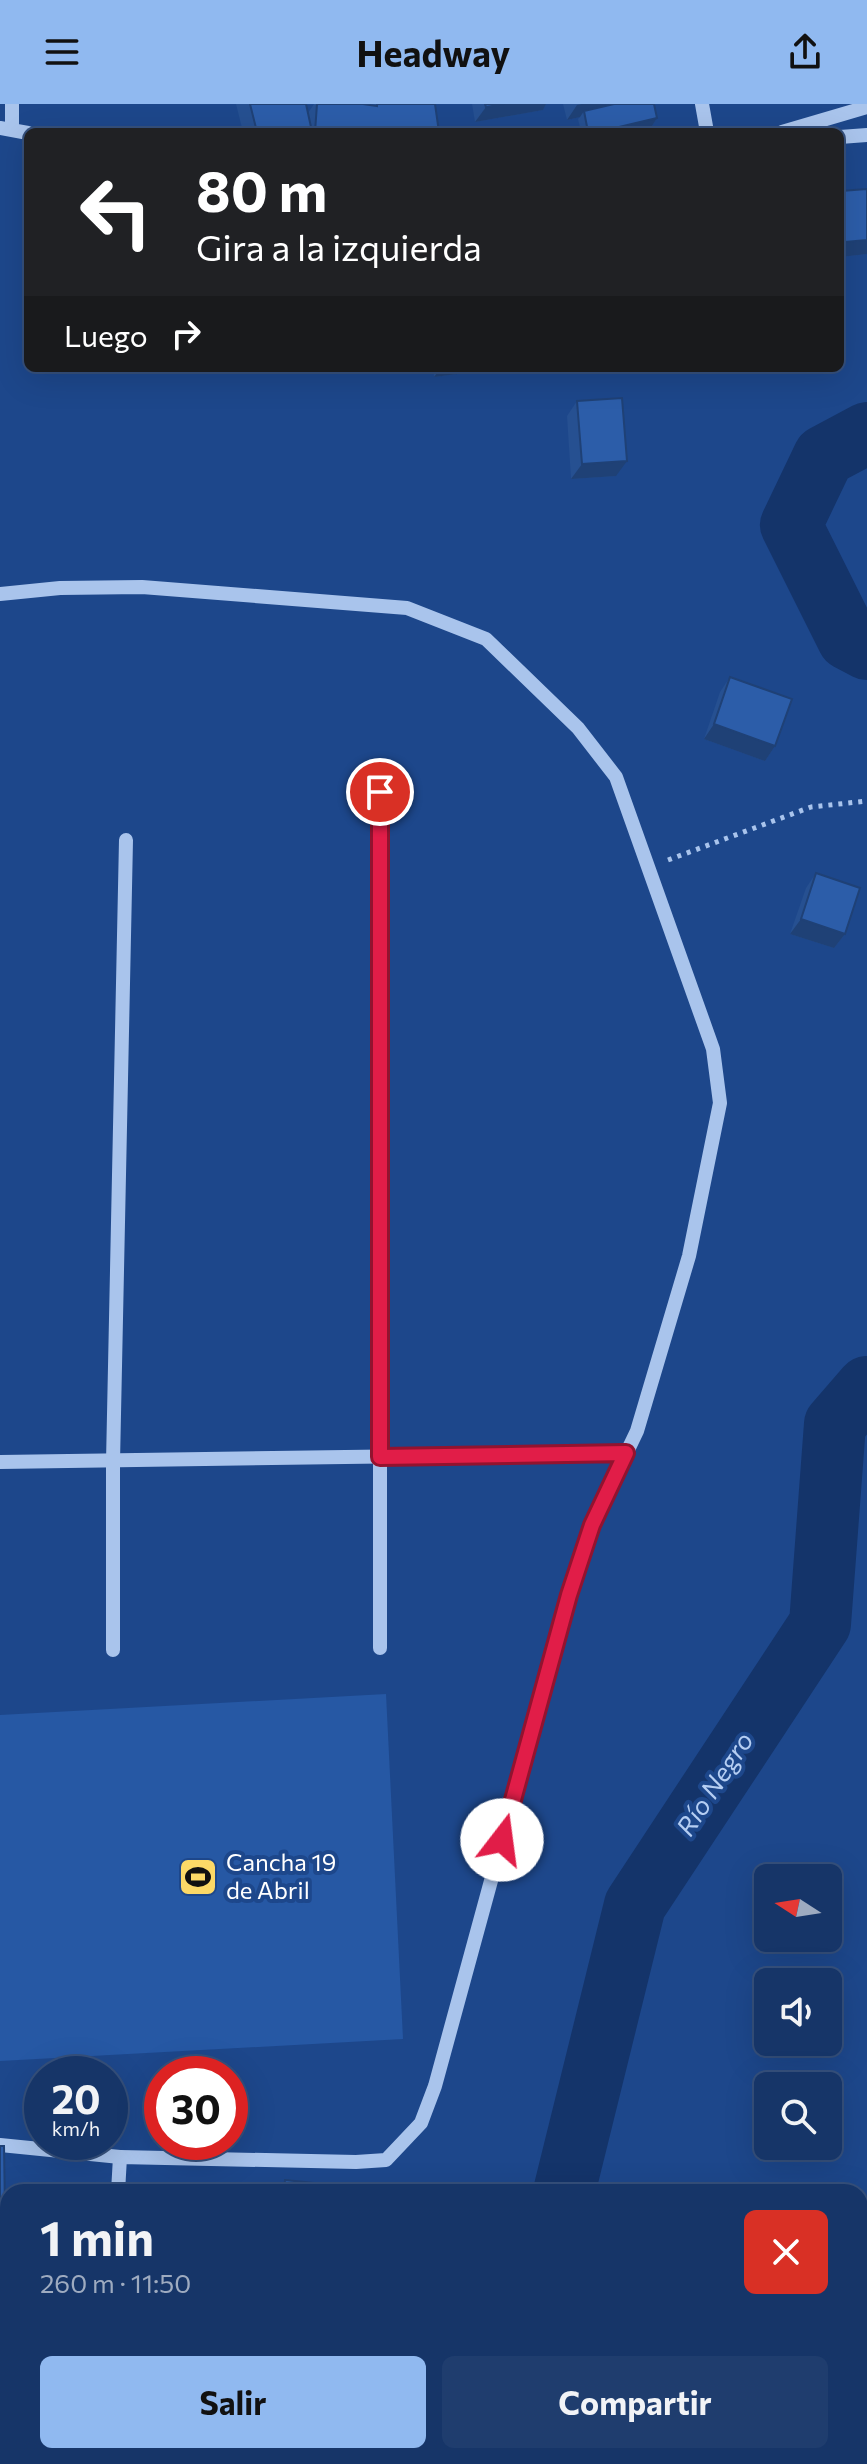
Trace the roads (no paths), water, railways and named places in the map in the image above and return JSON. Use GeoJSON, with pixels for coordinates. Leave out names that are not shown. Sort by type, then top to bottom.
{"type":"FeatureCollection","features":[{"type":"Feature","properties":{"kind":"street"},"geometry":{"type":"LineString","coordinates":[[6,129],[12,104]]}},
{"type":"Feature","properties":{"kind":"street"},"geometry":{"type":"LineString","coordinates":[[702,104],[706,128]]}},
{"type":"Feature","properties":{"kind":"street"},"geometry":{"type":"LineString","coordinates":[[796,128],[867,107]]}},
{"type":"Feature","properties":{"kind":"street"},"geometry":{"type":"LineString","coordinates":[[844,137],[867,135]]}},
{"type":"Feature","properties":{"kind":"street"},"geometry":{"type":"LineString","coordinates":[[0,594],[60,588],[142,587],[407,608],[486,639],[578,728],[616,777],[713,1049],[720,1103],[689,1256],[637,1431],[592,1525],[569,1595],[435,2086],[421,2123],[386,2160],[128,2157]]}},
{"type":"Feature","properties":{"kind":"street"},"geometry":{"type":"LineString","coordinates":[[380,792],[380,1648]]}},
{"type":"Feature","properties":{"kind":"street"},"geometry":{"type":"LineString","coordinates":[[113,1650],[113,1462],[126,840]]}},
{"type":"Feature","properties":{"kind":"street"},"geometry":{"type":"LineString","coordinates":[[0,1462],[626,1453]]}},
{"type":"Feature","properties":{"kind":"street"},"geometry":{"type":"LineString","coordinates":[[0,2145],[24,2147]]}},
{"type":"Feature","properties":{"kind":"street"},"geometry":{"type":"LineString","coordinates":[[118,2184],[120,2160]]}},
{"type":"Feature","properties":{"kind":"waterway","name":"Río Negro"},"geometry":{"type":"LineString","coordinates":[[867,433],[824,456],[791,525],[848,639],[867,649]]}},
{"type":"Feature","properties":{"kind":"waterway","name":"Río Negro"},"geometry":{"type":"LineString","coordinates":[[566,2184],[635,1905],[820,1624],[835,1424],[867,1387]]}},
{"type":"Feature","properties":{"kind":"place","name":"Cancha 19 de Abril"},"geometry":{"type":"Point","coordinates":[198,1877]}}]}
